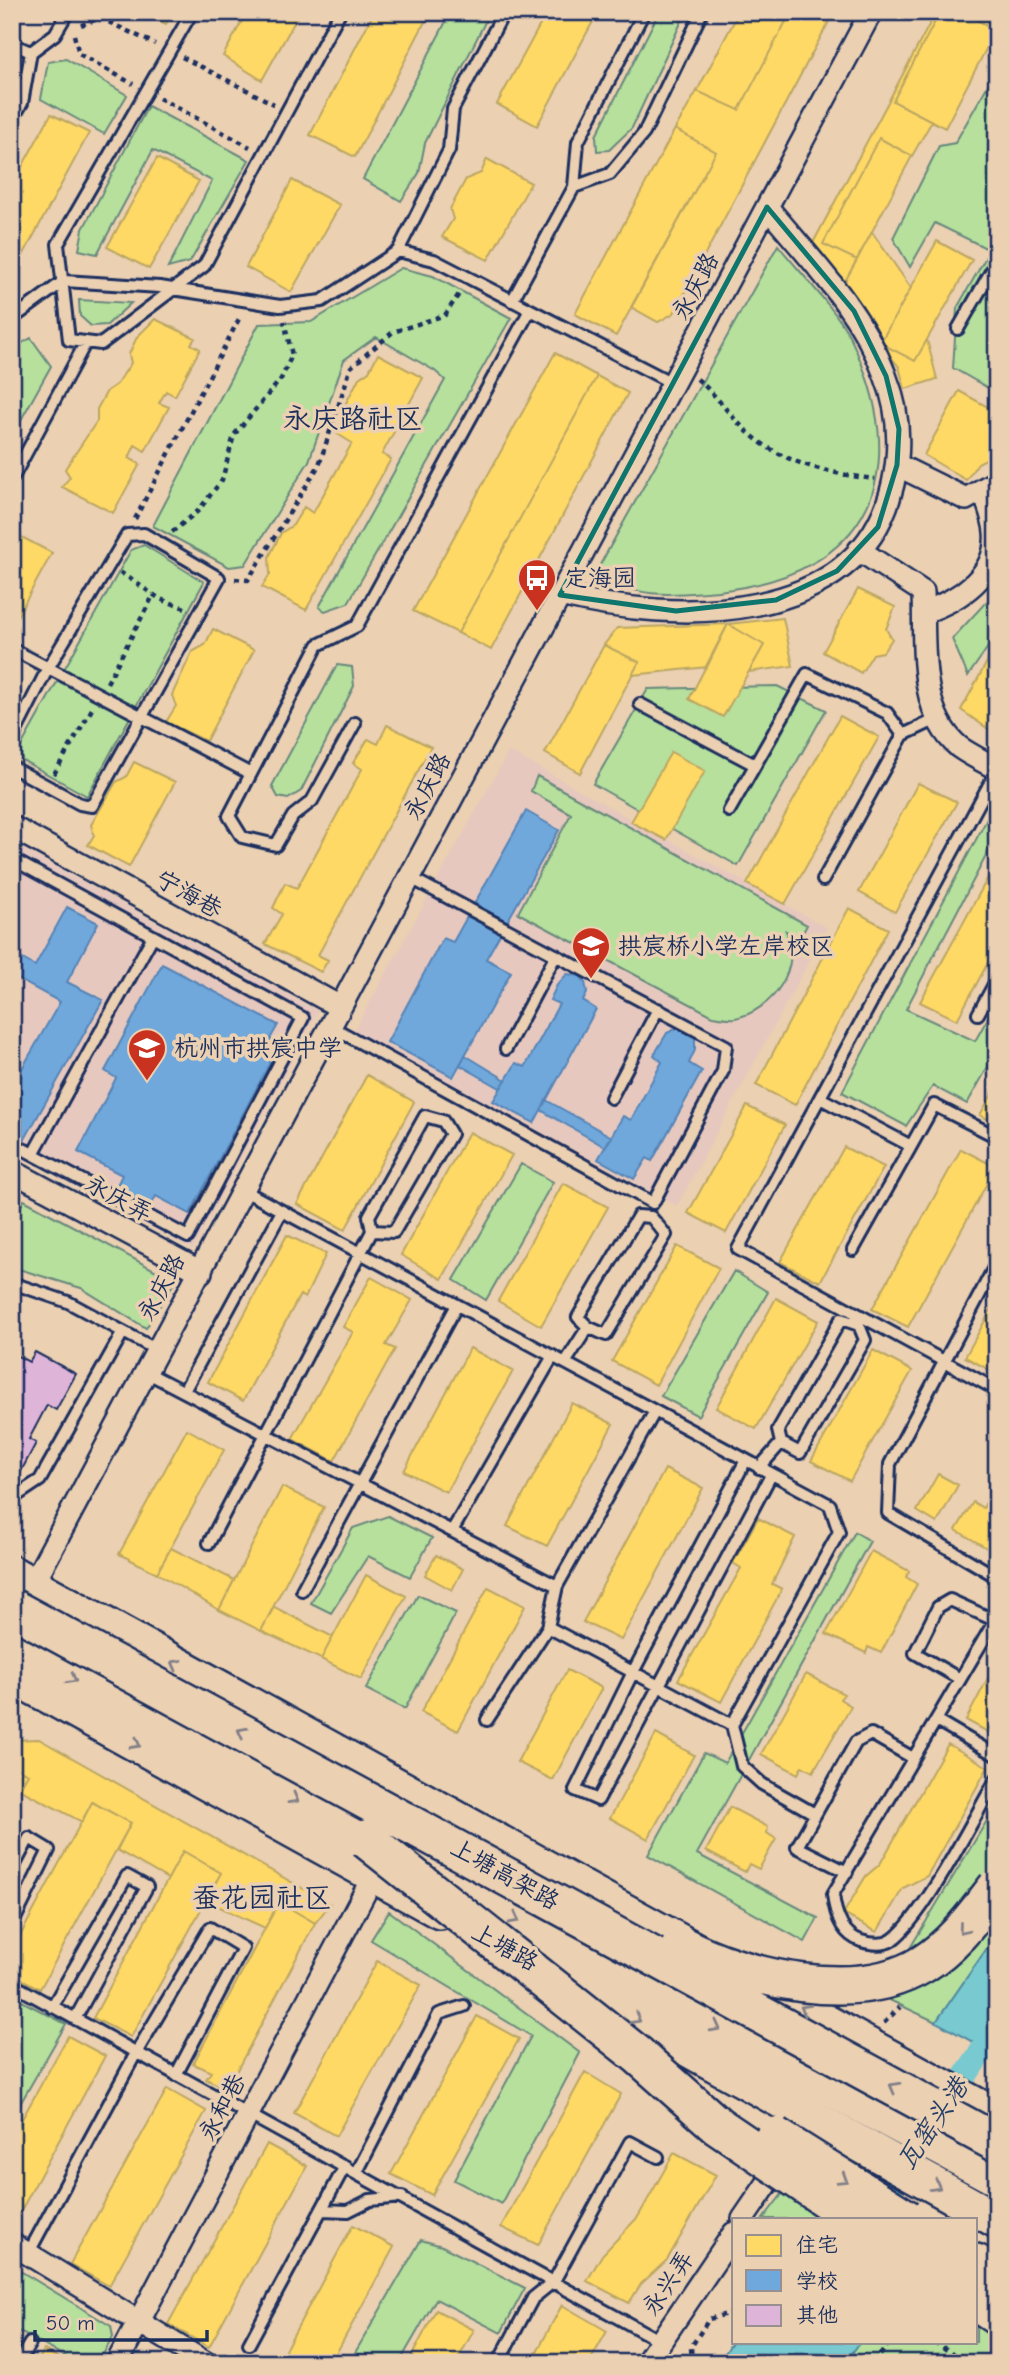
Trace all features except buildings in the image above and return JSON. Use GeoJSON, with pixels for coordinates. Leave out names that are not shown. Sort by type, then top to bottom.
{"type":"FeatureCollection","features":[{"type":"Feature","properties":{"kind":"highway","name":"上塘高架路"},"geometry":{"type":"LineString","coordinates":[[19,1589],[295,1760],[997,2143]]}},
{"type":"Feature","properties":{"kind":"highway","name":"上塘高架路"},"geometry":{"type":"LineString","coordinates":[[12,1646],[997,2177]]}},
{"type":"Feature","properties":{"kind":"highway"},"geometry":{"type":"LineString","coordinates":[[295,1760],[387,1788],[713,1962],[753,1973],[834,1985],[875,1982],[922,1965],[957,1937],[997,1887]]}},
{"type":"Feature","properties":{"kind":"highway"},"geometry":{"type":"LineString","coordinates":[[366,1839],[638,2055],[717,2125],[854,2218]]}},
{"type":"Feature","properties":{"kind":"highway"},"geometry":{"type":"LineString","coordinates":[[638,2055],[737,2112],[905,2218]]}},
{"type":"Feature","properties":{"kind":"highway"},"geometry":{"type":"LineString","coordinates":[[978,2264],[997,2276]]}},
{"type":"Feature","properties":{"kind":"highway"},"geometry":{"type":"LineString","coordinates":[[978,2303],[997,2316]]}},
{"type":"Feature","properties":{"kind":"main road"},"geometry":{"type":"LineString","coordinates":[[19,1589],[865,2042],[997,2117]]}},
{"type":"Feature","properties":{"kind":"main road","name":"上塘路"},"geometry":{"type":"LineString","coordinates":[[12,1675],[997,2220]]}},
{"type":"Feature","properties":{"kind":"street","name":"永庆路"},"geometry":{"type":"LineString","coordinates":[[12,1626],[19,1589],[146,1372],[241,1189],[871,12]]}},
{"type":"Feature","properties":{"kind":"street"},"geometry":{"type":"LineString","coordinates":[[560,595],[590,602],[676,611],[725,610],[776,600],[807,589],[837,571],[878,527],[895,473],[899,429],[886,376],[854,311],[767,207]]}},
{"type":"Feature","properties":{"kind":"street"},"geometry":{"type":"LineString","coordinates":[[895,473],[966,499],[990,485],[996,533],[989,565],[960,595],[924,612]]}},
{"type":"Feature","properties":{"kind":"street"},"geometry":{"type":"LineString","coordinates":[[859,550],[923,592],[926,669],[937,719],[958,746],[997,770]]}},
{"type":"Feature","properties":{"kind":"street","name":"宁海巷"},"geometry":{"type":"LineString","coordinates":[[12,827],[335,1016]]}},
{"type":"Feature","properties":{"kind":"street","name":"永庆弄"},"geometry":{"type":"LineString","coordinates":[[12,1171],[200,1272]]}},
{"type":"Feature","properties":{"kind":"street","name":"永和巷"},"geometry":{"type":"LineString","coordinates":[[117,2363],[374,1875]]}},
{"type":"Feature","properties":{"kind":"street"},"geometry":{"type":"LineString","coordinates":[[744,2218],[813,2117]]}},
{"type":"Feature","properties":{"kind":"street","name":"永兴弄"},"geometry":{"type":"LineString","coordinates":[[646,2363],[732,2236]]}},
{"type":"Feature","properties":{"kind":"street"},"geometry":{"type":"LineString","coordinates":[[20,2249],[206,2363]]}},
{"type":"Feature","properties":{"kind":"lane"},"geometry":{"type":"LineString","coordinates":[[12,120],[22,103],[31,52],[55,34],[68,12]]}},
{"type":"Feature","properties":{"kind":"lane"},"geometry":{"type":"LineString","coordinates":[[192,12],[58,244],[69,340],[101,344],[204,266],[340,12]]}},
{"type":"Feature","properties":{"kind":"lane"},"geometry":{"type":"LineString","coordinates":[[12,319],[64,281],[173,289],[281,306],[322,301],[398,251],[449,150],[453,109],[504,12]]}},
{"type":"Feature","properties":{"kind":"lane"},"geometry":{"type":"LineString","coordinates":[[512,300],[574,187],[578,142],[644,12]]}},
{"type":"Feature","properties":{"kind":"lane"},"geometry":{"type":"LineString","coordinates":[[574,187],[610,174],[644,133],[702,12]]}},
{"type":"Feature","properties":{"kind":"lane"},"geometry":{"type":"LineString","coordinates":[[12,44],[31,52]]}},
{"type":"Feature","properties":{"kind":"lane"},"geometry":{"type":"LineString","coordinates":[[398,251],[435,260],[530,310],[677,375]]}},
{"type":"Feature","properties":{"kind":"lane"},"geometry":{"type":"LineString","coordinates":[[958,328],[997,261]]}},
{"type":"Feature","properties":{"kind":"lane"},"geometry":{"type":"LineString","coordinates":[[355,723],[312,802],[293,816],[276,845],[242,837],[229,816],[318,645],[357,626],[530,310]]}},
{"type":"Feature","properties":{"kind":"lane"},"geometry":{"type":"LineString","coordinates":[[12,479],[86,342]]}},
{"type":"Feature","properties":{"kind":"lane"},"geometry":{"type":"LineString","coordinates":[[12,739],[48,668],[127,535],[144,534],[219,578],[92,806],[80,804],[12,767]]}},
{"type":"Feature","properties":{"kind":"lane"},"geometry":{"type":"LineString","coordinates":[[12,649],[251,774]]}},
{"type":"Feature","properties":{"kind":"lane"},"geometry":{"type":"LineString","coordinates":[[729,811],[807,674],[887,713],[903,735]]}},
{"type":"Feature","properties":{"kind":"lane"},"geometry":{"type":"LineString","coordinates":[[640,704],[755,765]]}},
{"type":"Feature","properties":{"kind":"lane"},"geometry":{"type":"LineString","coordinates":[[823,880],[903,735],[937,719]]}},
{"type":"Feature","properties":{"kind":"lane"},"geometry":{"type":"LineString","coordinates":[[997,770],[738,1249],[997,1390]]}},
{"type":"Feature","properties":{"kind":"lane"},"geometry":{"type":"LineString","coordinates":[[12,859],[303,1018],[188,1237],[12,1143]]}},
{"type":"Feature","properties":{"kind":"lane"},"geometry":{"type":"LineString","coordinates":[[335,1016],[653,1203],[723,1071],[726,1046],[408,877]]}},
{"type":"Feature","properties":{"kind":"lane"},"geometry":{"type":"LineString","coordinates":[[33,1154],[153,936]]}},
{"type":"Feature","properties":{"kind":"lane"},"geometry":{"type":"LineString","coordinates":[[506,1049],[556,955]]}},
{"type":"Feature","properties":{"kind":"lane"},"geometry":{"type":"LineString","coordinates":[[978,1014],[997,979]]}},
{"type":"Feature","properties":{"kind":"lane"},"geometry":{"type":"LineString","coordinates":[[611,1098],[658,1009]]}},
{"type":"Feature","properties":{"kind":"lane"},"geometry":{"type":"LineString","coordinates":[[820,1098],[911,1146]]}},
{"type":"Feature","properties":{"kind":"lane"},"geometry":{"type":"LineString","coordinates":[[853,1250],[934,1105],[997,1137]]}},
{"type":"Feature","properties":{"kind":"lane"},"geometry":{"type":"LineString","coordinates":[[209,1543],[372,1231],[369,1216],[425,1115],[443,1121],[451,1134],[394,1232],[372,1231]]}},
{"type":"Feature","properties":{"kind":"lane"},"geometry":{"type":"LineString","coordinates":[[241,1189],[830,1505],[839,1532],[732,1725],[743,1766],[762,1784],[815,1814]]}},
{"type":"Feature","properties":{"kind":"lane"},"geometry":{"type":"LineString","coordinates":[[184,1391],[282,1211]]}},
{"type":"Feature","properties":{"kind":"lane"},"geometry":{"type":"LineString","coordinates":[[638,1216],[651,1217],[666,1235],[606,1335],[588,1326],[578,1317],[638,1216]]}},
{"type":"Feature","properties":{"kind":"lane"},"geometry":{"type":"LineString","coordinates":[[997,1262],[890,1464],[888,1513],[997,1577]]}},
{"type":"Feature","properties":{"kind":"lane"},"geometry":{"type":"LineString","coordinates":[[12,1283],[68,1302],[157,1350]]}},
{"type":"Feature","properties":{"kind":"lane"},"geometry":{"type":"LineString","coordinates":[[302,1590],[457,1305]]}},
{"type":"Feature","properties":{"kind":"lane"},"geometry":{"type":"LineString","coordinates":[[841,1319],[859,1325],[865,1340],[800,1453],[781,1443],[778,1430],[841,1319]]}},
{"type":"Feature","properties":{"kind":"lane"},"geometry":{"type":"LineString","coordinates":[[565,1363],[588,1326]]}},
{"type":"Feature","properties":{"kind":"lane"},"geometry":{"type":"LineString","coordinates":[[12,1491],[19,1494],[40,1480],[123,1332]]}},
{"type":"Feature","properties":{"kind":"lane"},"geometry":{"type":"LineString","coordinates":[[452,1531],[553,1356]]}},
{"type":"Feature","properties":{"kind":"lane"},"geometry":{"type":"LineString","coordinates":[[146,1372],[557,1586]]}},
{"type":"Feature","properties":{"kind":"lane"},"geometry":{"type":"LineString","coordinates":[[486,1720],[548,1627],[557,1586],[655,1411]]}},
{"type":"Feature","properties":{"kind":"lane"},"geometry":{"type":"LineString","coordinates":[[760,1468],[781,1443]]}},
{"type":"Feature","properties":{"kind":"lane"},"geometry":{"type":"LineString","coordinates":[[747,1460],[633,1672],[575,1790],[598,1801],[771,1475]]}},
{"type":"Feature","properties":{"kind":"lane"},"geometry":{"type":"LineString","coordinates":[[960,1679],[915,1653],[938,1607],[950,1600],[996,1618],[847,1872],[833,1894],[835,1913],[850,1937],[873,1945],[890,1941],[915,1915],[997,1778]]}},
{"type":"Feature","properties":{"kind":"lane"},"geometry":{"type":"LineString","coordinates":[[548,1627],[732,1725]]}},
{"type":"Feature","properties":{"kind":"lane"},"geometry":{"type":"LineString","coordinates":[[936,1720],[997,1755]]}},
{"type":"Feature","properties":{"kind":"lane"},"geometry":{"type":"LineString","coordinates":[[847,1872],[797,1847],[856,1742],[871,1734],[914,1758]]}},
{"type":"Feature","properties":{"kind":"lane"},"geometry":{"type":"LineString","coordinates":[[12,1870],[29,1838],[49,1850],[12,1925]]}},
{"type":"Feature","properties":{"kind":"lane"},"geometry":{"type":"LineString","coordinates":[[52,2007],[127,1876],[148,1887],[75,2019]]}},
{"type":"Feature","properties":{"kind":"lane"},"geometry":{"type":"LineString","coordinates":[[20,2249],[210,1928],[243,1948],[176,2075]]}},
{"type":"Feature","properties":{"kind":"lane"},"geometry":{"type":"LineString","coordinates":[[12,1984],[660,2341]]}},
{"type":"Feature","properties":{"kind":"lane"},"geometry":{"type":"LineString","coordinates":[[357,2172],[439,2014],[464,2006]]}},
{"type":"Feature","properties":{"kind":"lane"},"geometry":{"type":"LineString","coordinates":[[498,2363],[533,2298],[554,2281],[630,2142],[658,2157]]}},
{"type":"Feature","properties":{"kind":"lane"},"geometry":{"type":"LineString","coordinates":[[249,2344],[345,2166]]}},
{"type":"Feature","properties":{"kind":"lane"},"geometry":{"type":"LineString","coordinates":[[322,2210],[348,2211],[370,2200],[402,2197]]}},
{"type":"Feature","properties":{"kind":"lane"},"geometry":{"type":"LineString","coordinates":[[18,2363],[30,2343]]}},
{"type":"Feature","properties":{"kind":"path"},"geometry":{"type":"LineString","coordinates":[[219,578],[248,580],[319,464],[351,367],[393,332],[446,316],[468,278]]}},
{"type":"Feature","properties":{"kind":"path"},"geometry":{"type":"LineString","coordinates":[[127,535],[248,301]]}},
{"type":"Feature","properties":{"kind":"path"},"geometry":{"type":"LineString","coordinates":[[158,542],[198,511],[222,480],[234,435],[281,379],[292,355],[281,306]]}},
{"type":"Feature","properties":{"kind":"path"},"geometry":{"type":"LineString","coordinates":[[677,375],[710,389],[752,436],[806,466],[840,475],[895,473]]}},
{"type":"Feature","properties":{"kind":"path"},"geometry":{"type":"LineString","coordinates":[[109,564],[160,599],[199,613]]}},
{"type":"Feature","properties":{"kind":"path"},"geometry":{"type":"LineString","coordinates":[[692,2363],[691,2347],[709,2319],[732,2313]]}},
{"type":"Feature","properties":{"kind":"path"},"geometry":{"type":"LineString","coordinates":[[874,2363],[888,2344]]}},
{"type":"Feature","properties":{"kind":"path"},"geometry":{"type":"LineString","coordinates":[[937,2344],[969,2363]]}},
{"type":"Feature","properties":{"kind":"highlighted area"},"geometry":{"type":"Polygon","coordinates":[[[767,207],[854,311],[886,376],[899,429],[897,465],[878,527],[837,571],[776,600],[676,611],[560,595],[672,383],[767,207]]]}},
{"type":"Feature","properties":{"kind":"shaded area","name":"拱宸桥小学左岸校区"},"geometry":{"type":"Polygon","coordinates":[[[509,751],[827,928],[677,1206],[354,1031],[509,751]]]}},
{"type":"Feature","properties":{"kind":"shaded area","name":"杭州市拱宸中学"},"geometry":{"type":"Polygon","coordinates":[[[12,843],[318,1011],[193,1250],[12,1153],[12,843]]]}},
{"type":"Feature","properties":{"kind":"green space"},"geometry":{"type":"Polygon","coordinates":[[[451,12],[490,12],[425,143],[419,173],[401,201],[363,179],[451,12]]]}},
{"type":"Feature","properties":{"kind":"green space"},"geometry":{"type":"Polygon","coordinates":[[[659,12],[686,12],[632,128],[609,150],[597,151],[596,136],[659,12]]]}},
{"type":"Feature","properties":{"kind":"green space"},"geometry":{"type":"Polygon","coordinates":[[[66,59],[127,95],[104,134],[41,99],[48,62],[66,59]]]}},
{"type":"Feature","properties":{"kind":"green space"},"geometry":{"type":"Polygon","coordinates":[[[997,69],[997,393],[953,368],[957,308],[990,250],[935,223],[910,267],[893,238],[939,146],[955,143],[997,69]]]}},
{"type":"Feature","properties":{"kind":"green space"},"geometry":{"type":"Polygon","coordinates":[[[148,106],[249,160],[190,262],[168,268],[212,181],[153,150],[97,254],[79,250],[83,229],[148,106]]]}},
{"type":"Feature","properties":{"kind":"green space"},"geometry":{"type":"Polygon","coordinates":[[[778,245],[844,327],[869,386],[878,431],[877,472],[866,508],[845,539],[813,563],[771,581],[718,591],[654,594],[610,581],[596,572],[778,245]]]}},
{"type":"Feature","properties":{"kind":"green space"},"geometry":{"type":"Polygon","coordinates":[[[401,268],[433,276],[511,318],[348,603],[325,611],[319,607],[445,380],[435,371],[376,337],[344,360],[309,461],[245,565],[229,567],[153,526],[259,324],[311,322],[401,268]]]}},
{"type":"Feature","properties":{"kind":"green space"},"geometry":{"type":"Polygon","coordinates":[[[79,300],[131,303],[107,325],[91,326],[80,316],[79,300]]]}},
{"type":"Feature","properties":{"kind":"green space"},"geometry":{"type":"Polygon","coordinates":[[[31,338],[51,366],[12,436],[12,349],[31,338]]]}},
{"type":"Feature","properties":{"kind":"green space"},"geometry":{"type":"Polygon","coordinates":[[[144,545],[204,582],[87,796],[22,760],[20,748],[131,550],[144,545]]]}},
{"type":"Feature","properties":{"kind":"green space"},"geometry":{"type":"Polygon","coordinates":[[[997,598],[997,634],[968,676],[952,639],[986,602],[997,598]]]}},
{"type":"Feature","properties":{"kind":"green space"},"geometry":{"type":"Polygon","coordinates":[[[337,665],[352,667],[354,686],[301,791],[288,799],[278,797],[272,786],[337,665]]]}},
{"type":"Feature","properties":{"kind":"green space"},"geometry":{"type":"Polygon","coordinates":[[[777,686],[826,710],[738,866],[593,784],[648,689],[777,686]]]}},
{"type":"Feature","properties":{"kind":"green space"},"geometry":{"type":"Polygon","coordinates":[[[537,776],[807,925],[800,938],[786,931],[791,958],[781,985],[772,997],[749,1014],[732,1018],[713,1016],[518,913],[571,814],[531,791],[537,776]]]}},
{"type":"Feature","properties":{"kind":"green space"},"geometry":{"type":"Polygon","coordinates":[[[988,817],[997,822],[997,835],[906,1009],[975,1041],[997,1002],[997,1051],[967,1104],[933,1086],[906,1126],[842,1092],[988,817]]]}},
{"type":"Feature","properties":{"kind":"green space"},"geometry":{"type":"Polygon","coordinates":[[[521,1164],[553,1182],[486,1300],[454,1280],[521,1164]]]}},
{"type":"Feature","properties":{"kind":"green space"},"geometry":{"type":"Polygon","coordinates":[[[24,1200],[175,1281],[146,1328],[81,1288],[12,1267],[12,1223],[24,1200]]]}},
{"type":"Feature","properties":{"kind":"green space"},"geometry":{"type":"Polygon","coordinates":[[[734,1271],[768,1292],[698,1416],[661,1396],[734,1271]]]}},
{"type":"Feature","properties":{"kind":"green space"},"geometry":{"type":"Polygon","coordinates":[[[388,1516],[432,1538],[410,1577],[368,1556],[331,1613],[311,1603],[353,1528],[388,1516]]]}},
{"type":"Feature","properties":{"kind":"green space"},"geometry":{"type":"Polygon","coordinates":[[[855,1532],[870,1541],[697,1854],[818,1918],[805,1942],[648,1855],[704,1753],[725,1763],[855,1532]]]}},
{"type":"Feature","properties":{"kind":"green space"},"geometry":{"type":"Polygon","coordinates":[[[418,1595],[456,1613],[405,1709],[366,1689],[418,1595]]]}},
{"type":"Feature","properties":{"kind":"green space"},"geometry":{"type":"Polygon","coordinates":[[[997,1804],[997,1934],[936,2022],[881,1996],[997,1804]]]}},
{"type":"Feature","properties":{"kind":"green space"},"geometry":{"type":"Polygon","coordinates":[[[389,1911],[580,2053],[501,2204],[454,2180],[531,2036],[371,1940],[389,1911]]]}},
{"type":"Feature","properties":{"kind":"green space"},"geometry":{"type":"Polygon","coordinates":[[[12,1996],[66,2024],[12,2118],[12,1996]]]}},
{"type":"Feature","properties":{"kind":"green space"},"geometry":{"type":"Polygon","coordinates":[[[783,2193],[816,2212],[813,2218],[764,2218],[783,2193]]]}},
{"type":"Feature","properties":{"kind":"green space"},"geometry":{"type":"Polygon","coordinates":[[[421,2240],[442,2246],[525,2288],[501,2333],[436,2299],[399,2363],[349,2363],[421,2240]]]}},
{"type":"Feature","properties":{"kind":"green space"},"geometry":{"type":"Polygon","coordinates":[[[12,2266],[111,2326],[113,2337],[98,2363],[77,2363],[12,2328],[12,2266]]]}},
{"type":"Feature","properties":{"kind":"green space"},"geometry":{"type":"Polygon","coordinates":[[[978,2317],[997,2328],[997,2363],[845,2363],[859,2344],[978,2344],[978,2317]]]}},
{"type":"Feature","properties":{"kind":"water"},"geometry":{"type":"Polygon","coordinates":[[[997,1934],[997,2055],[936,2022],[997,1934]]]}},
{"type":"Feature","properties":{"kind":"water"},"geometry":{"type":"Polygon","coordinates":[[[732,2342],[859,2344],[845,2363],[719,2363],[732,2342]]]}},
{"type":"Feature","properties":{"kind":"waterway","name":"瓦窑头港"},"geometry":{"type":"LineString","coordinates":[[873,2214],[997,2028]]}},
{"type":"Feature","properties":{"kind":"place","name":"定海园"},"geometry":{"type":"Point","coordinates":[537,612]}},
{"type":"Feature","properties":{"kind":"place","name":"拱宸桥小学左岸校区"},"geometry":{"type":"Point","coordinates":[591,980]}},
{"type":"Feature","properties":{"kind":"place","name":"杭州市拱宸中学"},"geometry":{"type":"Point","coordinates":[147,1082]}},
{"type":"Feature","properties":{"kind":"district","name":"永庆路社区"},"geometry":{"type":"Point","coordinates":[353,419]}},
{"type":"Feature","properties":{"kind":"district","name":"蚕花园社区"},"geometry":{"type":"Point","coordinates":[262,1898]}}]}
